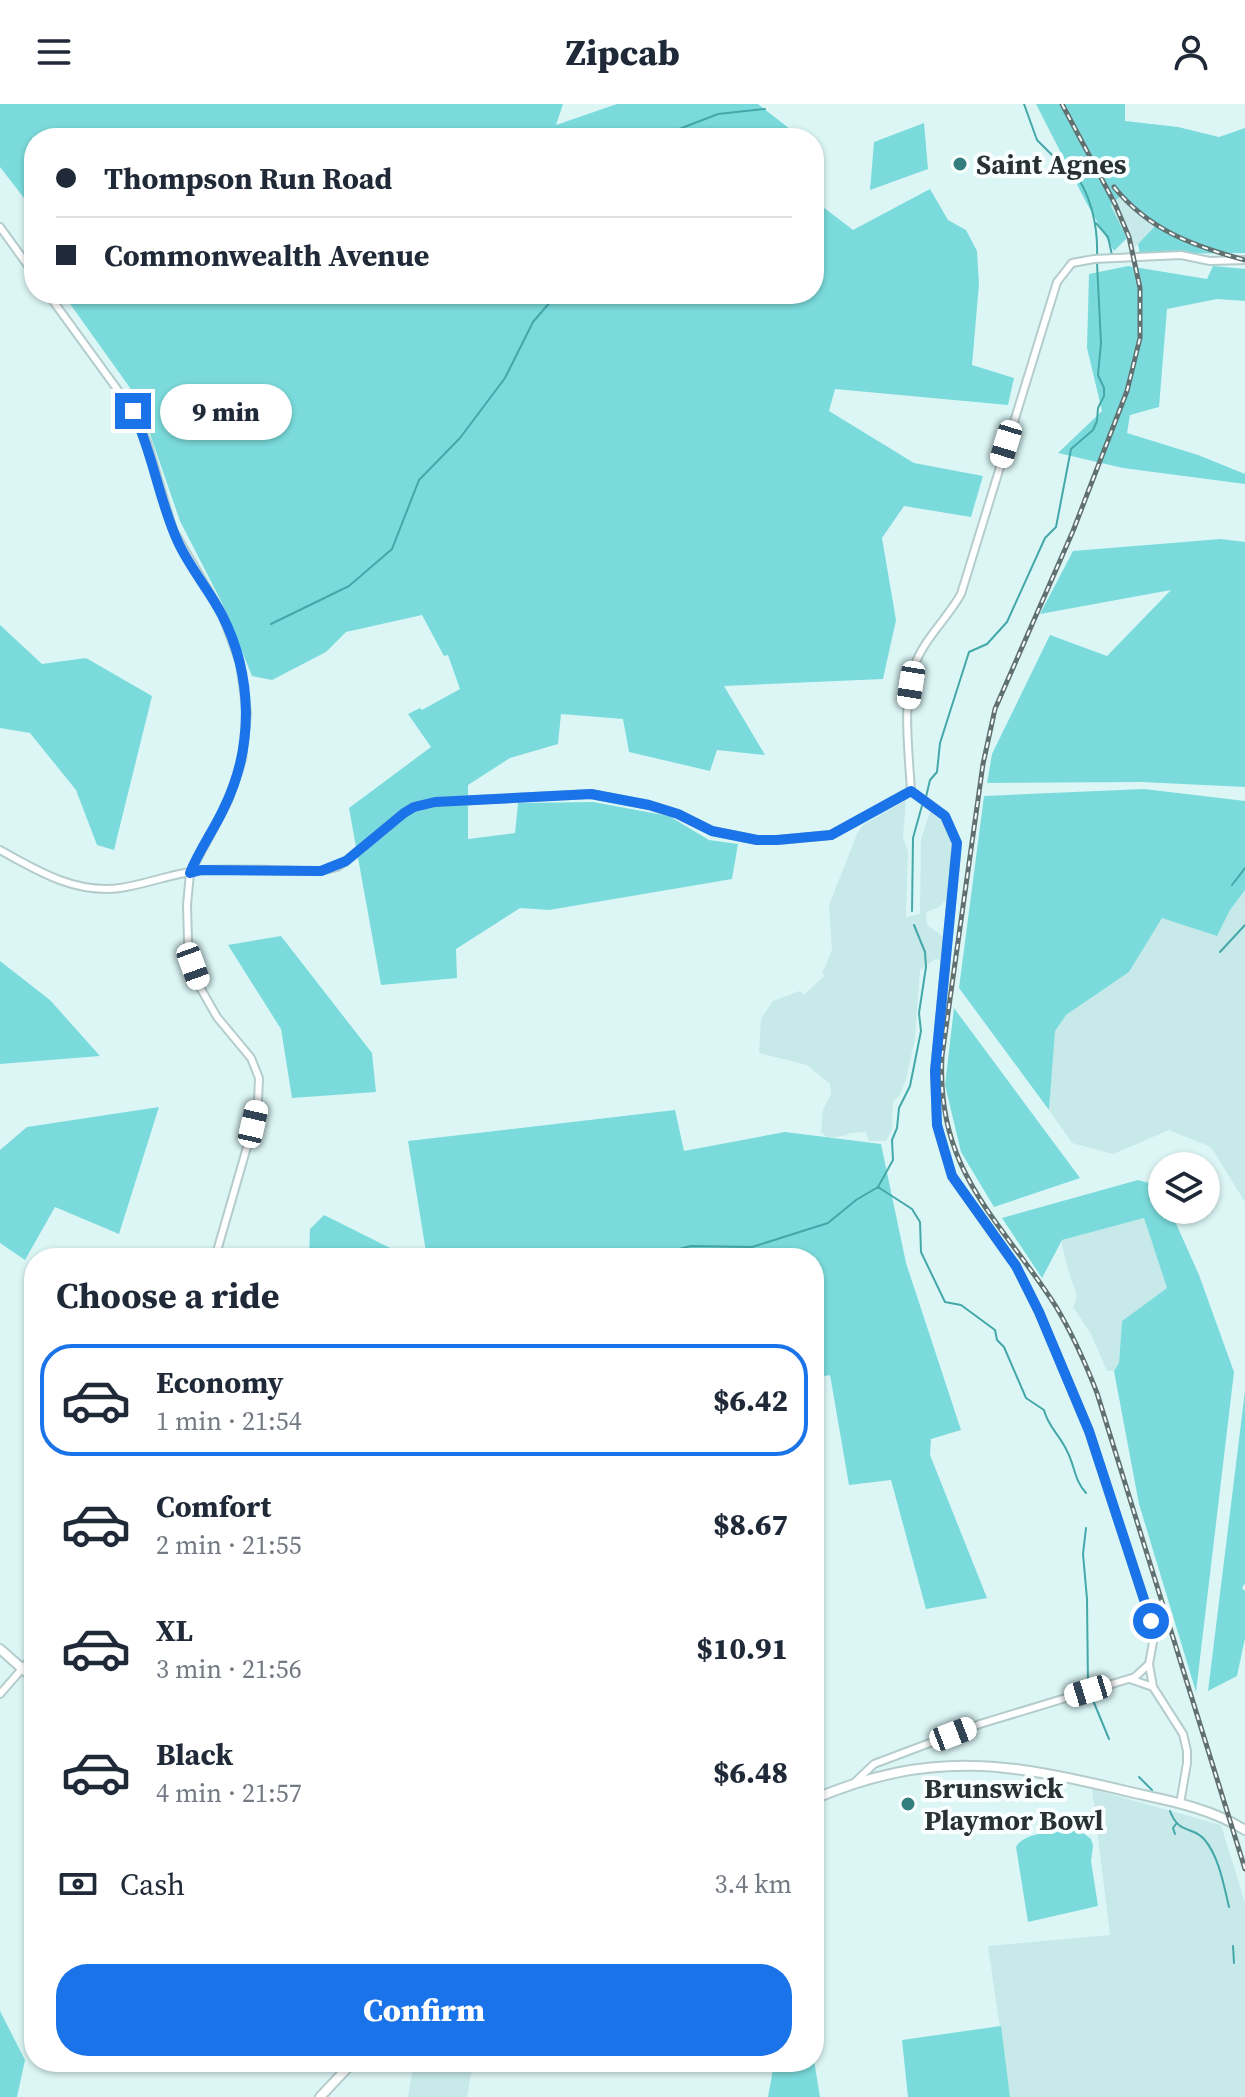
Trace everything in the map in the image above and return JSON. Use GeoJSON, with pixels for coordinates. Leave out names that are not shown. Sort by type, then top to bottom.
{"type":"FeatureCollection","features":[{"type":"Feature","properties":{"kind":"main road"},"geometry":{"type":"LineString","coordinates":[[0,1649],[22,1669]]}},
{"type":"Feature","properties":{"kind":"main road"},"geometry":{"type":"LineString","coordinates":[[824,1795],[854,1783],[928,1767],[1003,1766],[1055,1774],[1180,1804],[1212,1813],[1245,1830]]}},
{"type":"Feature","properties":{"kind":"main road"},"geometry":{"type":"LineString","coordinates":[[320,2097],[344,2072]]}},
{"type":"Feature","properties":{"kind":"street"},"geometry":{"type":"LineString","coordinates":[[0,227],[24,260]]}},
{"type":"Feature","properties":{"kind":"street"},"geometry":{"type":"LineString","coordinates":[[911,791],[908,702],[914,667],[961,594],[1057,282],[1072,263],[1094,259],[1181,255],[1210,261],[1245,260]]}},
{"type":"Feature","properties":{"kind":"street"},"geometry":{"type":"LineString","coordinates":[[55,304],[133,411],[147,442],[173,530],[222,614],[240,663],[247,713],[242,760],[223,812],[190,873],[187,926],[192,963],[201,989],[217,1017],[251,1058],[259,1078],[258,1101],[247,1147],[218,1248]]}},
{"type":"Feature","properties":{"kind":"street"},"geometry":{"type":"LineString","coordinates":[[0,850],[34,869],[71,884],[119,888],[201,870],[321,871],[337,867],[404,813],[435,802],[591,794],[649,805],[678,814],[712,831],[757,840],[777,840],[831,835],[911,791]]}},
{"type":"Feature","properties":{"kind":"street"},"geometry":{"type":"LineString","coordinates":[[911,791],[945,816],[957,843],[935,1071],[937,1125],[952,1176],[1016,1266],[1039,1312],[1089,1431],[1151,1621],[1153,1642],[1149,1664],[1153,1687],[1185,1741],[1187,1763],[1180,1804]]}},
{"type":"Feature","properties":{"kind":"street"},"geometry":{"type":"LineString","coordinates":[[854,1783],[874,1764],[980,1724],[1130,1679],[1149,1664]]}},
{"type":"Feature","properties":{"kind":"street"},"geometry":{"type":"LineString","coordinates":[[0,1694],[24,1667]]}},
{"type":"Feature","properties":{"kind":"street"},"geometry":{"type":"LineString","coordinates":[[1130,1679],[1153,1687]]}},
{"type":"Feature","properties":{"kind":"shaded area"},"geometry":{"type":"Polygon","coordinates":[[[0,104],[563,104],[556,125],[617,104],[758,104],[789,128],[24,128],[24,198],[0,167],[0,104]]]}},
{"type":"Feature","properties":{"kind":"shaded area"},"geometry":{"type":"Polygon","coordinates":[[[1036,104],[1125,104],[1125,121],[1178,127],[1219,137],[1245,128],[1245,253],[1140,254],[1138,244],[1155,226],[1121,195],[1111,206],[1127,238],[1114,251],[1036,104]]]}},
{"type":"Feature","properties":{"kind":"shaded area"},"geometry":{"type":"Polygon","coordinates":[[[924,123],[928,169],[870,190],[874,142],[924,123]]]}},
{"type":"Feature","properties":{"kind":"shaded area"},"geometry":{"type":"Polygon","coordinates":[[[930,189],[948,220],[966,230],[977,251],[979,284],[972,365],[1014,378],[1008,405],[835,389],[829,411],[914,463],[983,476],[971,517],[904,506],[882,538],[896,620],[883,679],[724,686],[765,755],[717,750],[710,771],[629,752],[623,719],[561,714],[558,744],[510,758],[468,785],[468,839],[515,833],[518,803],[593,802],[669,816],[709,840],[738,844],[732,879],[549,910],[520,908],[456,949],[457,978],[381,985],[349,808],[431,747],[408,714],[420,708],[422,710],[460,689],[448,655],[444,656],[422,615],[346,632],[326,652],[272,680],[252,676],[222,603],[180,521],[138,399],[70,304],[824,304],[824,208],[853,230],[930,189]]]}},
{"type":"Feature","properties":{"kind":"shaded area"},"geometry":{"type":"Polygon","coordinates":[[[1120,195],[1155,226],[1133,249],[1111,206],[1120,195]]]}},
{"type":"Feature","properties":{"kind":"shaded area"},"geometry":{"type":"Polygon","coordinates":[[[1128,266],[1207,279],[1213,266],[1245,269],[1245,301],[1217,299],[1167,309],[1159,407],[1130,415],[1127,433],[1198,455],[1245,474],[1245,484],[1123,468],[1058,453],[1102,411],[1087,348],[1089,274],[1128,266]]]}},
{"type":"Feature","properties":{"kind":"shaded area"},"geometry":{"type":"Polygon","coordinates":[[[1221,539],[1245,542],[1245,787],[1141,782],[987,783],[992,754],[1050,635],[1107,656],[1171,590],[1040,614],[1073,551],[1221,539]]]}},
{"type":"Feature","properties":{"kind":"shaded area"},"geometry":{"type":"Polygon","coordinates":[[[0,625],[42,664],[86,658],[152,696],[114,850],[97,845],[76,790],[30,733],[0,728],[0,625]]]}},
{"type":"Feature","properties":{"kind":"shaded area"},"geometry":{"type":"Polygon","coordinates":[[[1144,789],[1245,801],[1245,890],[1230,910],[1217,936],[1162,918],[1129,972],[1066,1015],[1055,1031],[1049,1110],[959,988],[984,796],[1144,789]]]}},
{"type":"Feature","properties":{"kind":"shaded area"},"geometry":{"type":"Polygon","coordinates":[[[906,800],[903,837],[908,851],[906,917],[920,914],[921,839],[931,809],[945,823],[952,838],[950,896],[939,907],[926,912],[927,925],[945,938],[943,960],[935,959],[920,970],[915,1039],[906,1079],[900,1095],[893,1102],[892,1130],[886,1141],[869,1141],[866,1132],[828,1138],[821,1132],[823,1110],[831,1094],[830,1084],[807,1065],[759,1053],[761,1019],[773,1001],[800,991],[804,995],[825,975],[822,974],[832,950],[829,905],[857,834],[863,825],[906,800]]]}},
{"type":"Feature","properties":{"kind":"shaded area"},"geometry":{"type":"Polygon","coordinates":[[[1245,890],[1245,1202],[1220,1162],[1220,1152],[1214,1152],[1211,1147],[1169,1130],[1113,1154],[1072,1143],[1049,1110],[1054,1031],[1066,1015],[1129,972],[1162,917],[1216,936],[1245,890]]]}},
{"type":"Feature","properties":{"kind":"shaded area"},"geometry":{"type":"Polygon","coordinates":[[[281,936],[372,1053],[376,1092],[292,1098],[281,1029],[228,945],[281,936]]]}},
{"type":"Feature","properties":{"kind":"shaded area"},"geometry":{"type":"Polygon","coordinates":[[[0,961],[50,1000],[100,1056],[0,1064],[0,961]]]}},
{"type":"Feature","properties":{"kind":"shaded area"},"geometry":{"type":"Polygon","coordinates":[[[954,1008],[1080,1178],[994,1207],[961,1152],[945,1085],[954,1008]]]}},
{"type":"Feature","properties":{"kind":"shaded area"},"geometry":{"type":"Polygon","coordinates":[[[159,1107],[119,1234],[55,1207],[32,1248],[24,1248],[24,1259],[0,1243],[0,1150],[27,1127],[159,1107]]]}},
{"type":"Feature","properties":{"kind":"shaded area"},"geometry":{"type":"Polygon","coordinates":[[[675,1110],[684,1151],[785,1132],[881,1144],[906,1263],[961,1430],[931,1439],[930,1455],[987,1598],[926,1609],[891,1480],[849,1485],[830,1375],[824,1376],[824,1248],[425,1248],[408,1141],[675,1110]]]}},
{"type":"Feature","properties":{"kind":"shaded area"},"geometry":{"type":"Polygon","coordinates":[[[1138,1180],[1148,1183],[1148,1224],[1176,1224],[1199,1275],[1234,1372],[1196,1692],[1139,1504],[1114,1371],[1119,1363],[1122,1321],[1167,1288],[1144,1218],[1062,1240],[1042,1278],[1002,1218],[1138,1180]]]}},
{"type":"Feature","properties":{"kind":"shaded area"},"geometry":{"type":"Polygon","coordinates":[[[324,1215],[390,1248],[309,1248],[310,1229],[324,1215]]]}},
{"type":"Feature","properties":{"kind":"shaded area"},"geometry":{"type":"Polygon","coordinates":[[[1144,1218],[1167,1288],[1122,1321],[1119,1363],[1114,1371],[1107,1371],[1091,1334],[1073,1307],[1077,1296],[1061,1240],[1144,1218]]]}},
{"type":"Feature","properties":{"kind":"shaded area"},"geometry":{"type":"Polygon","coordinates":[[[1245,1391],[1245,1583],[1242,1588],[1245,1591],[1245,1638],[1237,1676],[1208,1691],[1245,1391]]]}},
{"type":"Feature","properties":{"kind":"shaded area"},"geometry":{"type":"Polygon","coordinates":[[[1092,1789],[1221,1825],[1245,1903],[1245,2097],[1010,2097],[988,1946],[1110,1935],[1092,1789]]]}},
{"type":"Feature","properties":{"kind":"shaded area"},"geometry":{"type":"Polygon","coordinates":[[[1067,1830],[1082,1832],[1091,1839],[1098,1906],[1028,1922],[1016,1847],[1032,1836],[1067,1830]]]}},
{"type":"Feature","properties":{"kind":"shaded area"},"geometry":{"type":"Polygon","coordinates":[[[0,2011],[24,2058],[24,2065],[17,2097],[0,2097],[0,2011]]]}},
{"type":"Feature","properties":{"kind":"shaded area"},"geometry":{"type":"Polygon","coordinates":[[[1001,2026],[1010,2097],[908,2097],[902,2040],[1001,2026]]]}},
{"type":"Feature","properties":{"kind":"shaded area"},"geometry":{"type":"Polygon","coordinates":[[[412,2072],[471,2072],[467,2097],[408,2097],[412,2072]]]}},
{"type":"Feature","properties":{"kind":"shaded area"},"geometry":{"type":"Polygon","coordinates":[[[773,2072],[816,2072],[820,2097],[768,2097],[773,2072]]]}},
{"type":"Feature","properties":{"kind":"waterway"},"geometry":{"type":"LineString","coordinates":[[1024,104],[1037,140],[1061,164]]}},
{"type":"Feature","properties":{"kind":"waterway"},"geometry":{"type":"LineString","coordinates":[[682,128],[718,114],[765,109]]}},
{"type":"Feature","properties":{"kind":"waterway"},"geometry":{"type":"LineString","coordinates":[[1071,170],[1084,188],[1092,210],[1097,255]]}},
{"type":"Feature","properties":{"kind":"waterway"},"geometry":{"type":"LineString","coordinates":[[1096,223],[1108,237],[1112,255]]}},
{"type":"Feature","properties":{"kind":"waterway"},"geometry":{"type":"LineString","coordinates":[[926,797],[930,780],[937,772],[940,743],[969,652],[987,644],[1007,622],[1045,538],[1056,527],[1071,449],[1093,430],[1097,421],[1098,408],[1104,396],[1098,375],[1101,343],[1097,263]]}},
{"type":"Feature","properties":{"kind":"waterway"},"geometry":{"type":"LineString","coordinates":[[271,624],[349,586],[392,549],[419,480],[460,438],[505,378],[533,322],[548,304]]}},
{"type":"Feature","properties":{"kind":"waterway"},"geometry":{"type":"LineString","coordinates":[[912,911],[913,838],[923,802]]}},
{"type":"Feature","properties":{"kind":"waterway"},"geometry":{"type":"LineString","coordinates":[[1232,885],[1245,868]]}},
{"type":"Feature","properties":{"kind":"waterway"},"geometry":{"type":"LineString","coordinates":[[914,925],[925,952],[926,967],[919,1013],[921,1031],[910,1086],[899,1108],[892,1140],[893,1160],[878,1187],[912,1209],[920,1222],[921,1252],[945,1302],[961,1305],[995,1330],[1026,1398],[1044,1410],[1086,1493]]}},
{"type":"Feature","properties":{"kind":"waterway"},"geometry":{"type":"LineString","coordinates":[[1220,952],[1245,925]]}},
{"type":"Feature","properties":{"kind":"waterway"},"geometry":{"type":"LineString","coordinates":[[683,1248],[752,1247],[828,1223],[878,1187]]}},
{"type":"Feature","properties":{"kind":"waterway"},"geometry":{"type":"LineString","coordinates":[[1086,1528],[1083,1554],[1088,1686]]}},
{"type":"Feature","properties":{"kind":"waterway"},"geometry":{"type":"LineString","coordinates":[[1090,1693],[1109,1739]]}},
{"type":"Feature","properties":{"kind":"waterway"},"geometry":{"type":"LineString","coordinates":[[1139,1777],[1152,1790]]}},
{"type":"Feature","properties":{"kind":"waterway"},"geometry":{"type":"LineString","coordinates":[[1170,1811],[1178,1824],[1200,1835],[1214,1854],[1229,1907]]}},
{"type":"Feature","properties":{"kind":"waterway"},"geometry":{"type":"LineString","coordinates":[[1175,1834],[1173,1828],[1176,1824]]}},
{"type":"Feature","properties":{"kind":"waterway"},"geometry":{"type":"LineString","coordinates":[[1233,1946],[1234,1963]]}},
{"type":"Feature","properties":{"kind":"railway"},"geometry":{"type":"LineString","coordinates":[[1062,104],[1129,237],[1140,288],[1140,338],[1127,391],[1073,531],[995,709],[983,764],[942,1056],[943,1096],[949,1131],[975,1191],[1055,1305],[1097,1393],[1245,1869]]}},
{"type":"Feature","properties":{"kind":"railway"},"geometry":{"type":"LineString","coordinates":[[1114,187],[1142,215],[1173,234],[1245,260]]}},
{"type":"Feature","properties":{"kind":"place","name":"Saint Agnes"},"geometry":{"type":"Point","coordinates":[960,164]}},
{"type":"Feature","properties":{"kind":"place","name":"Brunswick Playmor Bowl"},"geometry":{"type":"Point","coordinates":[908,1804]}},
{"type":"Feature","properties":{"kind":"route"},"geometry":{"type":"LineString","coordinates":[[133,411],[147,442],[173,530],[222,614],[235,646],[246,699],[242,760],[223,812],[190,873],[201,870],[321,871],[346,861],[414,807],[495,797],[591,794],[649,805],[678,814],[712,831],[757,840],[831,835],[911,791],[945,816],[957,843],[935,1071],[937,1125],[952,1176],[1016,1266],[1039,1312],[1089,1431],[1151,1621]]}}]}
